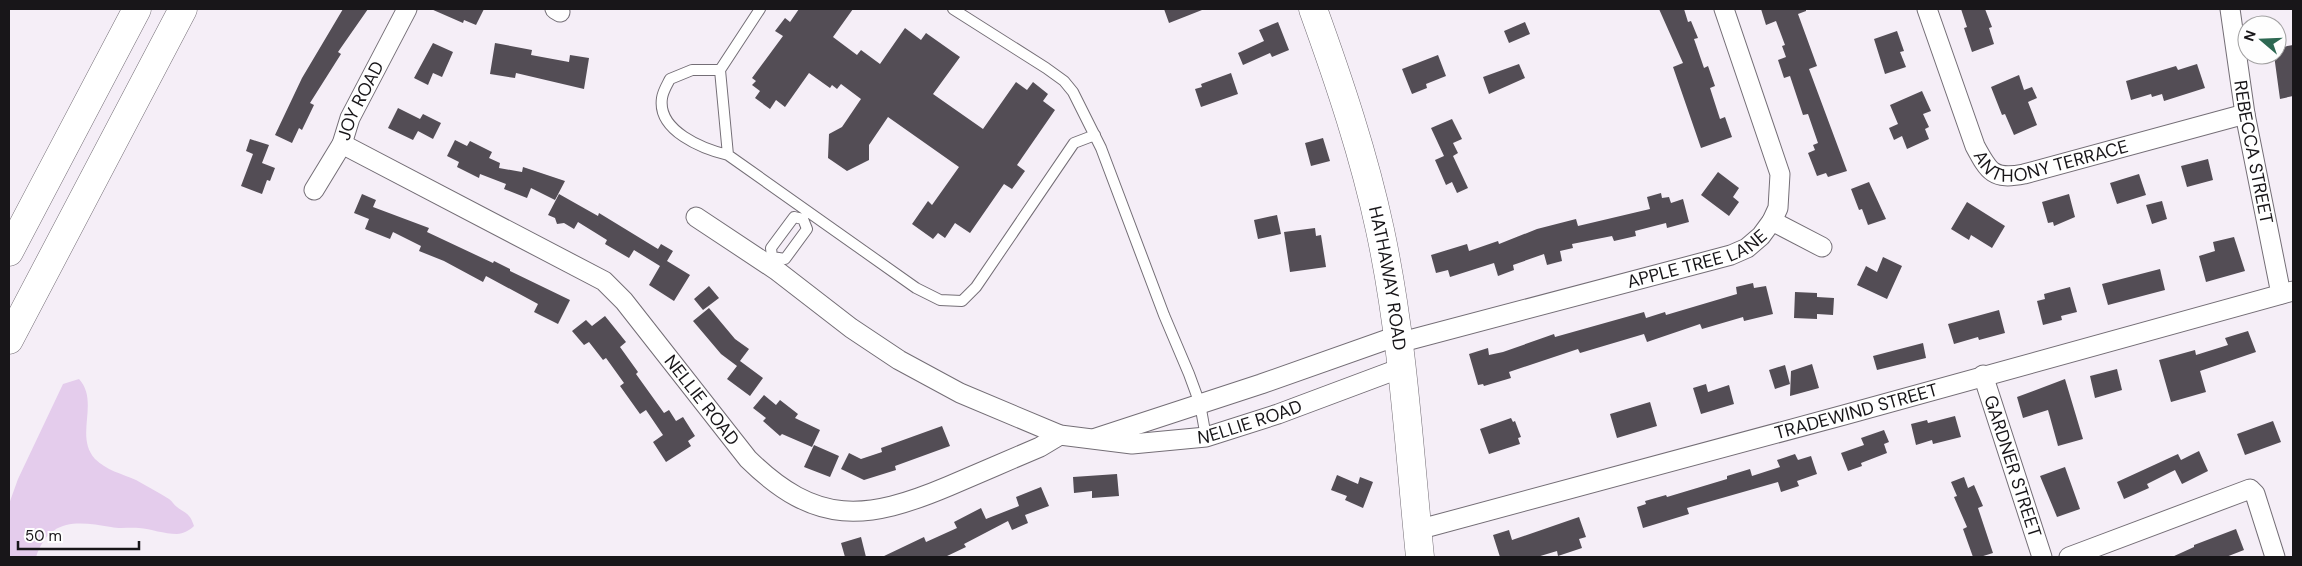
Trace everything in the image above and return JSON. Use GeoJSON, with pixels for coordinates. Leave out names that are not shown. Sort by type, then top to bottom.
{"type":"FeatureCollection","features":[{"type":"Feature","properties":{"kind":"main road"},"geometry":{"type":"LineString","coordinates":[[9,252],[136,9]]}},
{"type":"Feature","properties":{"kind":"main road"},"geometry":{"type":"LineString","coordinates":[[9,340],[183,9]]}},
{"type":"Feature","properties":{"kind":"main road","name":"HATHAWAY ROAD"},"geometry":{"type":"LineString","coordinates":[[1313,9],[1342,93],[1372,195],[1386,264],[1398,349],[1420,557]]}},
{"type":"Feature","properties":{"kind":"street","name":"JOY ROAD"},"geometry":{"type":"LineString","coordinates":[[314,190],[342,144],[350,118],[406,9]]}},
{"type":"Feature","properties":{"kind":"street","name":"APPLE TREE LANE"},"geometry":{"type":"LineString","coordinates":[[1398,349],[1731,255],[1747,248],[1761,236],[1772,221],[1778,208],[1780,174],[1724,9]]}},
{"type":"Feature","properties":{"kind":"street","name":"ANTHONY TERRACE"},"geometry":{"type":"LineString","coordinates":[[1927,9],[1975,146],[1986,165],[1995,174],[2010,176],[2024,174],[2245,114]]}},
{"type":"Feature","properties":{"kind":"street","name":"REBECCA STREET"},"geometry":{"type":"LineString","coordinates":[[2230,9],[2245,114],[2287,292]]}},
{"type":"Feature","properties":{"kind":"street","name":"NELLIE ROAD"},"geometry":{"type":"LineString","coordinates":[[342,144],[604,281],[624,301],[748,459],[770,480],[792,495],[814,505],[837,511],[865,512],[899,506],[1031,451],[1060,435],[1132,444],[1206,437],[1278,414],[1398,349]]}},
{"type":"Feature","properties":{"kind":"street"},"geometry":{"type":"LineString","coordinates":[[696,216],[770,261],[851,328],[919,372],[960,393],[1060,435]]}},
{"type":"Feature","properties":{"kind":"street"},"geometry":{"type":"LineString","coordinates":[[1772,221],[1822,247]]}},
{"type":"Feature","properties":{"kind":"street","name":"TRADEWIND STREET"},"geometry":{"type":"LineString","coordinates":[[1417,530],[1844,415],[2287,292]]}},
{"type":"Feature","properties":{"kind":"street","name":"NELLIE ROAD"},"geometry":{"type":"LineString","coordinates":[[1090,440],[1200,404],[1398,349]]}},
{"type":"Feature","properties":{"kind":"street","name":"GARDNER STREET"},"geometry":{"type":"LineString","coordinates":[[1983,375],[2042,557]]}},
{"type":"Feature","properties":{"kind":"street"},"geometry":{"type":"LineString","coordinates":[[2068,557],[2250,489],[2255,494],[2275,557]]}},
{"type":"Feature","properties":{"kind":"lane"},"geometry":{"type":"LineString","coordinates":[[728,155],[720,70],[760,9]]}},
{"type":"Feature","properties":{"kind":"lane"},"geometry":{"type":"LineString","coordinates":[[953,9],[1064,81],[1095,135],[1200,404],[1206,437]]}},
{"type":"Feature","properties":{"kind":"lane"},"geometry":{"type":"LineString","coordinates":[[720,70],[692,70],[670,79],[662,99],[662,110],[669,124],[702,147],[728,155],[805,215],[916,288],[940,300],[962,301],[976,287],[1074,143],[1095,135]]}},
{"type":"Feature","properties":{"kind":"lane"},"geometry":{"type":"LineString","coordinates":[[805,215],[807,229],[785,259],[770,261],[772,248],[794,217],[805,215]]}},
{"type":"Feature","properties":{"kind":"shaded area"},"geometry":{"type":"Polygon","coordinates":[[[79,379],[85,388],[87,398],[86,430],[89,450],[95,459],[109,469],[136,480],[169,499],[189,516],[194,526],[177,534],[139,528],[114,528],[87,524],[66,525],[48,535],[36,557],[9,557],[9,504],[18,479],[63,384],[79,379]]]}},
{"type":"Feature","properties":{"kind":"building"},"geometry":{"type":"Polygon","coordinates":[[[343,9],[368,9],[338,52],[341,54],[310,103],[314,105],[302,130],[299,128],[292,143],[275,135],[302,78],[343,9]]]}},
{"type":"Feature","properties":{"kind":"building"},"geometry":{"type":"Polygon","coordinates":[[[431,9],[484,9],[476,25],[464,20],[463,23],[431,9]]]}},
{"type":"Feature","properties":{"kind":"building"},"geometry":{"type":"Polygon","coordinates":[[[799,9],[853,9],[833,37],[857,55],[861,50],[880,64],[905,28],[921,40],[926,33],[960,57],[933,94],[983,129],[1016,82],[1027,90],[1033,82],[1048,94],[1043,101],[1055,110],[1017,165],[1025,171],[1012,189],[1004,184],[970,233],[955,223],[945,238],[938,233],[933,239],[912,224],[928,201],[932,205],[959,167],[888,117],[869,145],[869,160],[847,171],[828,158],[829,134],[842,127],[861,99],[841,84],[837,89],[832,85],[830,88],[809,73],[785,107],[776,100],[770,109],[755,98],[760,91],[752,85],[756,81],[752,78],[783,36],[775,31],[785,18],[790,22],[799,9]]]}},
{"type":"Feature","properties":{"kind":"building"},"geometry":{"type":"Polygon","coordinates":[[[1164,9],[1202,9],[1202,10],[1169,23],[1164,9]]]}},
{"type":"Feature","properties":{"kind":"building"},"geometry":{"type":"Polygon","coordinates":[[[1659,9],[1684,9],[1688,22],[1691,21],[1698,38],[1694,39],[1704,68],[1708,66],[1715,86],[1710,88],[1720,119],[1725,117],[1732,137],[1701,148],[1673,67],[1683,63],[1659,9]]]}},
{"type":"Feature","properties":{"kind":"building"},"geometry":{"type":"Polygon","coordinates":[[[1761,9],[1806,9],[1806,11],[1798,14],[1817,66],[1809,69],[1847,171],[1828,177],[1826,173],[1817,176],[1808,153],[1815,150],[1813,145],[1818,143],[1808,114],[1803,115],[1790,76],[1784,78],[1778,60],[1786,57],[1782,46],[1785,45],[1776,21],[1766,25],[1761,9]]]}},
{"type":"Feature","properties":{"kind":"building"},"geometry":{"type":"Polygon","coordinates":[[[1961,9],[1985,9],[1992,27],[1989,28],[1994,44],[1972,52],[1964,28],[1967,27],[1961,9]]]}},
{"type":"Feature","properties":{"kind":"building"},"geometry":{"type":"Polygon","coordinates":[[[1278,22],[1289,50],[1272,57],[1270,53],[1243,65],[1238,53],[1264,41],[1259,30],[1278,22]]]}},
{"type":"Feature","properties":{"kind":"building"},"geometry":{"type":"Polygon","coordinates":[[[1525,22],[1530,34],[1509,43],[1504,31],[1525,22]]]}},
{"type":"Feature","properties":{"kind":"building"},"geometry":{"type":"Polygon","coordinates":[[[1897,31],[1904,51],[1900,52],[1906,67],[1885,74],[1874,39],[1897,31]]]}},
{"type":"Feature","properties":{"kind":"building"},"geometry":{"type":"Polygon","coordinates":[[[433,43],[453,52],[442,77],[433,73],[428,85],[414,78],[433,43]]]}},
{"type":"Feature","properties":{"kind":"building"},"geometry":{"type":"Polygon","coordinates":[[[495,43],[532,50],[531,55],[569,62],[570,55],[589,58],[584,89],[516,73],[515,78],[490,74],[495,43]]]}},
{"type":"Feature","properties":{"kind":"building"},"geometry":{"type":"Polygon","coordinates":[[[2293,45],[2293,96],[2280,99],[2275,65],[2287,65],[2287,46],[2293,45]]]}},
{"type":"Feature","properties":{"kind":"building"},"geometry":{"type":"Polygon","coordinates":[[[1438,55],[1446,76],[1426,84],[1427,88],[1412,94],[1402,69],[1438,55]]]}},
{"type":"Feature","properties":{"kind":"building"},"geometry":{"type":"Polygon","coordinates":[[[1519,64],[1525,78],[1489,94],[1483,77],[1519,64]]]}},
{"type":"Feature","properties":{"kind":"building"},"geometry":{"type":"Polygon","coordinates":[[[2197,64],[2205,88],[2164,101],[2162,94],[2152,97],[2151,94],[2131,100],[2126,81],[2176,66],[2178,70],[2197,64]]]}},
{"type":"Feature","properties":{"kind":"building"},"geometry":{"type":"Polygon","coordinates":[[[1231,73],[1238,94],[1201,107],[1195,89],[1202,87],[1201,84],[1231,73]]]}},
{"type":"Feature","properties":{"kind":"building"},"geometry":{"type":"Polygon","coordinates":[[[2019,75],[2024,90],[2032,87],[2037,98],[2028,102],[2037,125],[2014,135],[2005,114],[2002,115],[1991,87],[2019,75]]]}},
{"type":"Feature","properties":{"kind":"building"},"geometry":{"type":"Polygon","coordinates":[[[1922,91],[1931,111],[1923,114],[1929,127],[1925,129],[1929,139],[1907,149],[1902,136],[1894,140],[1889,128],[1898,124],[1890,105],[1922,91]]]}},
{"type":"Feature","properties":{"kind":"building"},"geometry":{"type":"Polygon","coordinates":[[[398,108],[420,119],[423,114],[441,123],[433,139],[418,131],[413,140],[388,128],[398,108]]]}},
{"type":"Feature","properties":{"kind":"building"},"geometry":{"type":"Polygon","coordinates":[[[1452,119],[1462,139],[1453,143],[1458,153],[1453,156],[1468,188],[1457,193],[1452,182],[1446,185],[1435,160],[1444,156],[1431,128],[1452,119]]]}},
{"type":"Feature","properties":{"kind":"building"},"geometry":{"type":"Polygon","coordinates":[[[1323,138],[1330,161],[1311,166],[1305,143],[1323,138]]]}},
{"type":"Feature","properties":{"kind":"building"},"geometry":{"type":"Polygon","coordinates":[[[250,139],[269,145],[262,163],[275,168],[270,181],[267,180],[262,194],[241,186],[253,154],[246,151],[250,139]]]}},
{"type":"Feature","properties":{"kind":"building"},"geometry":{"type":"Polygon","coordinates":[[[455,140],[467,146],[470,141],[492,152],[489,158],[500,163],[499,168],[522,172],[523,167],[565,181],[555,200],[531,188],[527,198],[504,189],[506,184],[480,174],[479,178],[457,167],[459,162],[447,156],[455,140]]]}},
{"type":"Feature","properties":{"kind":"building"},"geometry":{"type":"Polygon","coordinates":[[[2208,159],[2213,180],[2187,187],[2181,166],[2208,159]]]}},
{"type":"Feature","properties":{"kind":"building"},"geometry":{"type":"Polygon","coordinates":[[[1718,172],[1739,188],[1733,197],[1739,202],[1729,216],[1701,195],[1718,172]]]}},
{"type":"Feature","properties":{"kind":"building"},"geometry":{"type":"Polygon","coordinates":[[[2139,174],[2146,195],[2117,204],[2110,183],[2139,174]]]}},
{"type":"Feature","properties":{"kind":"building"},"geometry":{"type":"Polygon","coordinates":[[[1869,182],[1886,219],[1868,225],[1862,209],[1859,210],[1851,189],[1869,182]]]}},
{"type":"Feature","properties":{"kind":"building"},"geometry":{"type":"Polygon","coordinates":[[[1661,193],[1662,198],[1669,197],[1671,203],[1683,199],[1689,222],[1667,228],[1666,223],[1635,231],[1636,236],[1614,241],[1612,236],[1572,244],[1573,248],[1560,251],[1562,261],[1547,265],[1544,254],[1513,265],[1514,270],[1498,276],[1494,263],[1450,277],[1448,270],[1436,273],[1431,255],[1467,244],[1469,251],[1498,241],[1499,244],[1537,229],[1576,219],[1578,226],[1650,209],[1647,197],[1661,193]]]}},
{"type":"Feature","properties":{"kind":"building"},"geometry":{"type":"Polygon","coordinates":[[[362,194],[376,200],[373,207],[429,228],[427,232],[493,263],[494,261],[510,269],[510,271],[570,300],[558,324],[534,312],[538,304],[486,276],[483,282],[444,261],[419,251],[421,246],[393,232],[390,239],[365,229],[369,219],[354,213],[362,194]]]}},
{"type":"Feature","properties":{"kind":"building"},"geometry":{"type":"Polygon","coordinates":[[[559,194],[598,216],[599,213],[658,249],[661,244],[673,251],[667,261],[690,275],[674,301],[649,285],[660,266],[634,250],[629,258],[605,244],[607,240],[578,222],[574,229],[564,223],[557,224],[555,218],[548,215],[559,194]]]}},
{"type":"Feature","properties":{"kind":"building"},"geometry":{"type":"Polygon","coordinates":[[[2069,194],[2075,217],[2054,226],[2053,222],[2048,223],[2042,202],[2069,194]]]}},
{"type":"Feature","properties":{"kind":"building"},"geometry":{"type":"Polygon","coordinates":[[[2162,201],[2167,219],[2152,224],[2146,205],[2162,201]]]}},
{"type":"Feature","properties":{"kind":"building"},"geometry":{"type":"Polygon","coordinates":[[[1967,202],[2005,226],[1992,248],[1971,235],[1969,240],[1951,229],[1967,202]]]}},
{"type":"Feature","properties":{"kind":"building"},"geometry":{"type":"Polygon","coordinates":[[[1277,215],[1281,234],[1258,239],[1254,220],[1277,215]]]}},
{"type":"Feature","properties":{"kind":"building"},"geometry":{"type":"Polygon","coordinates":[[[1315,228],[1316,236],[1321,235],[1326,267],[1290,272],[1284,232],[1315,228]]]}},
{"type":"Feature","properties":{"kind":"building"},"geometry":{"type":"Polygon","coordinates":[[[2234,237],[2245,271],[2206,282],[2199,256],[2215,251],[2213,242],[2234,237]]]}},
{"type":"Feature","properties":{"kind":"building"},"geometry":{"type":"Polygon","coordinates":[[[1883,257],[1902,266],[1887,299],[1857,285],[1866,266],[1877,272],[1883,257]]]}},
{"type":"Feature","properties":{"kind":"building"},"geometry":{"type":"Polygon","coordinates":[[[2160,269],[2165,290],[2108,305],[2102,284],[2160,269]]]}},
{"type":"Feature","properties":{"kind":"building"},"geometry":{"type":"Polygon","coordinates":[[[1753,283],[1754,288],[1766,286],[1773,314],[1744,321],[1743,317],[1702,329],[1700,324],[1647,342],[1644,334],[1580,353],[1578,349],[1509,372],[1511,378],[1484,386],[1483,384],[1478,385],[1469,354],[1488,348],[1489,355],[1503,352],[1554,334],[1555,337],[1644,312],[1646,318],[1665,312],[1666,315],[1737,294],[1736,287],[1753,283]]]}},
{"type":"Feature","properties":{"kind":"building"},"geometry":{"type":"Polygon","coordinates":[[[709,286],[719,298],[703,310],[694,299],[709,286]]]}},
{"type":"Feature","properties":{"kind":"building"},"geometry":{"type":"Polygon","coordinates":[[[2070,287],[2077,312],[2061,316],[2062,320],[2043,325],[2037,301],[2045,299],[2044,294],[2070,287]]]}},
{"type":"Feature","properties":{"kind":"building"},"geometry":{"type":"Polygon","coordinates":[[[1795,292],[1817,293],[1817,297],[1834,298],[1833,315],[1817,314],[1817,319],[1794,318],[1795,292]]]}},
{"type":"Feature","properties":{"kind":"building"},"geometry":{"type":"Polygon","coordinates":[[[709,308],[735,339],[749,349],[740,361],[763,378],[750,396],[727,379],[737,366],[721,354],[693,321],[709,308]]]}},
{"type":"Feature","properties":{"kind":"building"},"geometry":{"type":"Polygon","coordinates":[[[1999,310],[2005,333],[1979,340],[1978,337],[1954,344],[1948,324],[1999,310]]]}},
{"type":"Feature","properties":{"kind":"building"},"geometry":{"type":"Polygon","coordinates":[[[605,316],[626,342],[620,347],[638,372],[636,374],[664,413],[669,410],[676,421],[683,417],[695,436],[688,441],[691,446],[666,462],[653,442],[663,435],[646,410],[640,414],[620,386],[624,383],[606,358],[603,360],[589,342],[584,345],[572,331],[586,320],[592,326],[605,316]]]}},
{"type":"Feature","properties":{"kind":"building"},"geometry":{"type":"Polygon","coordinates":[[[2248,331],[2256,352],[2200,371],[2206,392],[2171,402],[2159,360],[2195,350],[2196,355],[2228,345],[2225,338],[2248,331]]]}},
{"type":"Feature","properties":{"kind":"building"},"geometry":{"type":"Polygon","coordinates":[[[1923,343],[1926,358],[1877,370],[1873,356],[1923,343]]]}},
{"type":"Feature","properties":{"kind":"building"},"geometry":{"type":"Polygon","coordinates":[[[1812,364],[1819,388],[1790,396],[1791,371],[1812,364]]]}},
{"type":"Feature","properties":{"kind":"building"},"geometry":{"type":"Polygon","coordinates":[[[1785,365],[1790,384],[1775,389],[1769,370],[1785,365]]]}},
{"type":"Feature","properties":{"kind":"building"},"geometry":{"type":"Polygon","coordinates":[[[2117,369],[2122,390],[2095,398],[2090,376],[2117,369]]]}},
{"type":"Feature","properties":{"kind":"building"},"geometry":{"type":"Polygon","coordinates":[[[2065,379],[2083,439],[2058,446],[2048,410],[2023,418],[2017,397],[2065,379]]]}},
{"type":"Feature","properties":{"kind":"building"},"geometry":{"type":"Polygon","coordinates":[[[1706,384],[1708,392],[1729,385],[1734,404],[1701,414],[1693,388],[1706,384]]]}},
{"type":"Feature","properties":{"kind":"building"},"geometry":{"type":"Polygon","coordinates":[[[764,395],[776,405],[780,400],[798,414],[795,418],[820,430],[812,447],[782,434],[780,436],[763,421],[766,418],[753,408],[764,395]]]}},
{"type":"Feature","properties":{"kind":"building"},"geometry":{"type":"Polygon","coordinates":[[[1650,402],[1657,426],[1617,438],[1610,414],[1650,402]]]}},
{"type":"Feature","properties":{"kind":"building"},"geometry":{"type":"Polygon","coordinates":[[[1955,416],[1961,437],[1933,444],[1932,440],[1916,445],[1911,424],[1927,420],[1928,423],[1955,416]]]}},
{"type":"Feature","properties":{"kind":"building"},"geometry":{"type":"Polygon","coordinates":[[[1511,418],[1513,422],[1515,421],[1521,437],[1518,438],[1520,444],[1489,454],[1480,429],[1511,418]]]}},
{"type":"Feature","properties":{"kind":"building"},"geometry":{"type":"Polygon","coordinates":[[[2273,421],[2281,442],[2245,455],[2237,434],[2273,421]]]}},
{"type":"Feature","properties":{"kind":"building"},"geometry":{"type":"Polygon","coordinates":[[[942,426],[950,446],[895,466],[896,470],[864,480],[841,469],[849,453],[861,459],[882,452],[881,448],[942,426]]]}},
{"type":"Feature","properties":{"kind":"building"},"geometry":{"type":"Polygon","coordinates":[[[1884,430],[1889,442],[1884,444],[1887,453],[1861,463],[1862,466],[1848,471],[1841,453],[1864,445],[1861,438],[1884,430]]]}},
{"type":"Feature","properties":{"kind":"building"},"geometry":{"type":"Polygon","coordinates":[[[814,445],[839,456],[830,477],[804,467],[814,445]]]}},
{"type":"Feature","properties":{"kind":"building"},"geometry":{"type":"Polygon","coordinates":[[[2199,451],[2208,471],[2182,484],[2175,470],[2147,484],[2149,488],[2124,499],[2117,482],[2178,454],[2181,460],[2199,451]]]}},
{"type":"Feature","properties":{"kind":"building"},"geometry":{"type":"Polygon","coordinates":[[[1795,454],[1798,460],[1811,456],[1817,474],[1797,481],[1799,486],[1781,492],[1778,482],[1687,508],[1689,514],[1643,528],[1637,507],[1646,504],[1645,501],[1666,495],[1667,497],[1727,479],[1727,476],[1750,469],[1752,476],[1780,467],[1777,460],[1795,454]]]}},
{"type":"Feature","properties":{"kind":"building"},"geometry":{"type":"Polygon","coordinates":[[[2065,467],[2080,509],[2057,517],[2040,476],[2065,467]]]}},
{"type":"Feature","properties":{"kind":"building"},"geometry":{"type":"Polygon","coordinates":[[[1117,474],[1119,496],[1092,498],[1092,491],[1074,493],[1073,477],[1117,474]]]}},
{"type":"Feature","properties":{"kind":"building"},"geometry":{"type":"Polygon","coordinates":[[[1337,475],[1358,484],[1360,477],[1373,482],[1363,508],[1345,500],[1347,496],[1331,490],[1337,475]]]}},
{"type":"Feature","properties":{"kind":"building"},"geometry":{"type":"Polygon","coordinates":[[[1964,477],[1968,488],[1974,485],[1983,506],[1978,508],[1993,553],[1980,557],[1973,557],[1963,529],[1967,527],[1954,497],[1957,496],[1951,482],[1964,477]]]}},
{"type":"Feature","properties":{"kind":"building"},"geometry":{"type":"Polygon","coordinates":[[[1041,487],[1049,506],[1025,515],[1028,523],[1012,530],[1008,521],[964,544],[966,547],[945,557],[882,557],[924,537],[926,542],[957,528],[954,522],[981,508],[986,519],[1019,506],[1016,497],[1041,487]]]}},
{"type":"Feature","properties":{"kind":"building"},"geometry":{"type":"Polygon","coordinates":[[[1579,517],[1586,537],[1579,539],[1582,548],[1558,556],[1557,551],[1537,557],[1500,557],[1493,535],[1509,530],[1512,540],[1579,517]]]}},
{"type":"Feature","properties":{"kind":"building"},"geometry":{"type":"Polygon","coordinates":[[[2236,529],[2244,550],[2226,557],[2172,557],[2194,547],[2194,545],[2236,529]]]}},
{"type":"Feature","properties":{"kind":"building"},"geometry":{"type":"Polygon","coordinates":[[[861,537],[866,557],[845,557],[841,543],[861,537]]]}}]}
